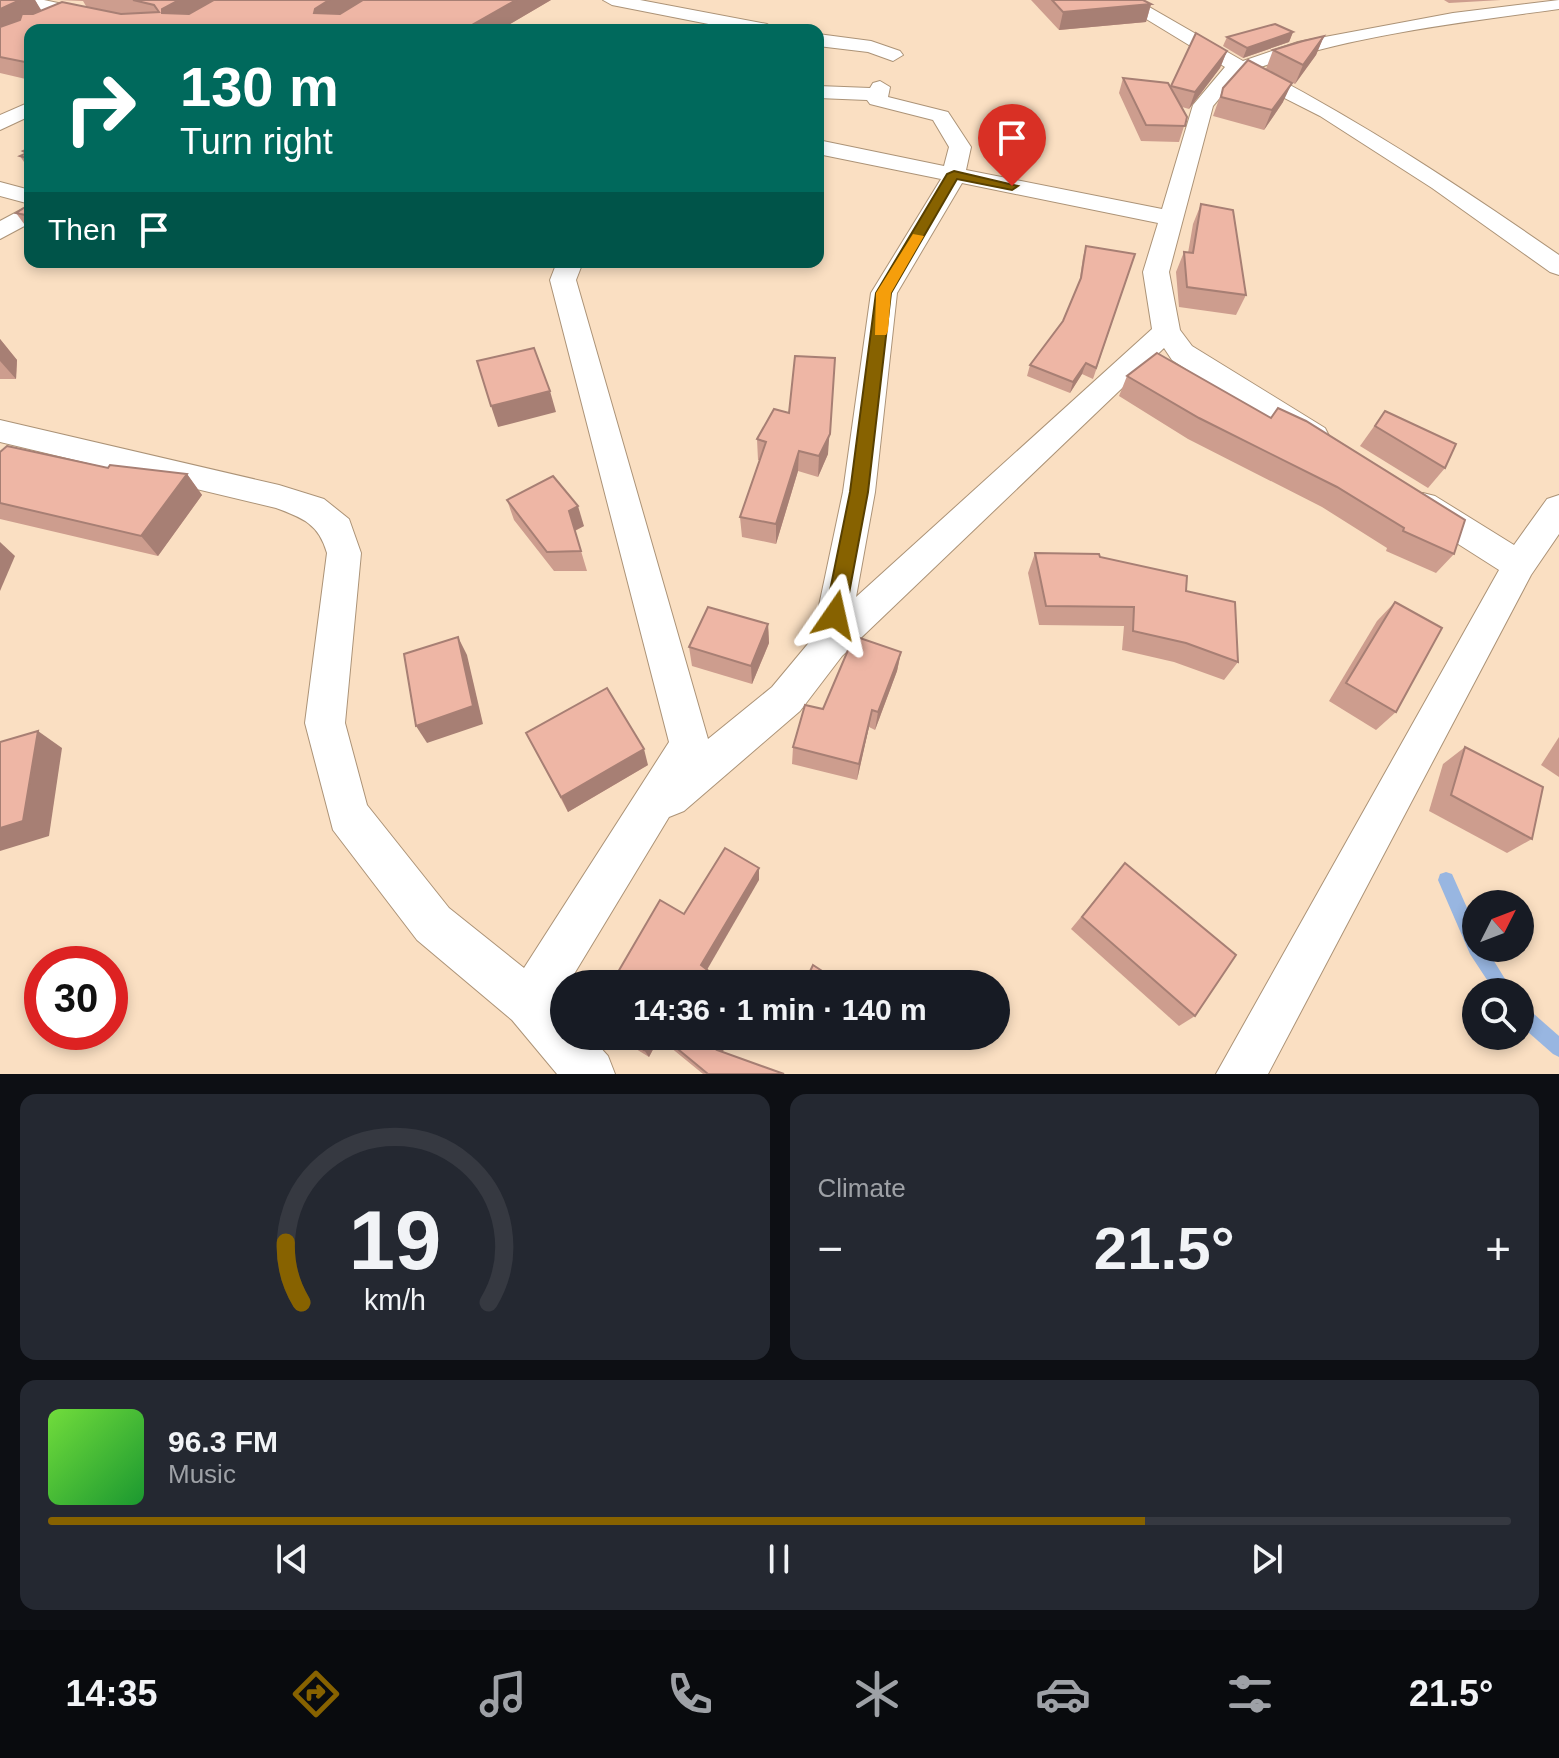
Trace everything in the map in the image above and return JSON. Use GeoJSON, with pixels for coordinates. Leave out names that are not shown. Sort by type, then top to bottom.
{"type":"FeatureCollection","features":[{"type":"Feature","properties":{"kind":"street"},"geometry":{"type":"LineString","coordinates":[[20,0],[129,24]]}},
{"type":"Feature","properties":{"kind":"street"},"geometry":{"type":"LineString","coordinates":[[42,24],[94,0]]}},
{"type":"Feature","properties":{"kind":"street"},"geometry":{"type":"LineString","coordinates":[[612,0],[736,24]]}},
{"type":"Feature","properties":{"kind":"street"},"geometry":{"type":"LineString","coordinates":[[1124,0],[1365,135],[1440,183],[1559,267]]}},
{"type":"Feature","properties":{"kind":"street"},"geometry":{"type":"LineString","coordinates":[[1330,446],[1182,353],[1166,331],[1156,272],[1203,105],[1232,71],[1298,48],[1442,12],[1559,4]]}},
{"type":"Feature","properties":{"kind":"street"},"geometry":{"type":"LineString","coordinates":[[824,41],[871,47],[893,55]]}},
{"type":"Feature","properties":{"kind":"street"},"geometry":{"type":"LineString","coordinates":[[824,92],[879,91],[877,100],[941,116],[960,147],[954,174],[884,293],[859,492],[829,645]]}},
{"type":"Feature","properties":{"kind":"street"},"geometry":{"type":"LineString","coordinates":[[0,124],[24,111]]}},
{"type":"Feature","properties":{"kind":"street"},"geometry":{"type":"LineString","coordinates":[[824,148],[1171,218]]}},
{"type":"Feature","properties":{"kind":"street"},"geometry":{"type":"LineString","coordinates":[[0,189],[24,195]]}},
{"type":"Feature","properties":{"kind":"street"},"geometry":{"type":"LineString","coordinates":[[0,232],[24,216]]}},
{"type":"Feature","properties":{"kind":"street"},"geometry":{"type":"LineString","coordinates":[[529,1003],[690,745],[563,280],[568,268]]}},
{"type":"Feature","properties":{"kind":"street"},"geometry":{"type":"LineString","coordinates":[[644,818],[786,699],[829,645],[1166,331]]}},
{"type":"Feature","properties":{"kind":"street"},"geometry":{"type":"LineString","coordinates":[[0,431],[279,497],[312,508],[337,528],[344,553],[325,723],[348,815],[433,924],[529,1003],[590,1074]]}},
{"type":"Feature","properties":{"kind":"street"},"geometry":{"type":"LineString","coordinates":[[1398,489],[1519,565]]}},
{"type":"Feature","properties":{"kind":"street"},"geometry":{"type":"LineString","coordinates":[[1241,1074],[1519,565],[1559,508]]}},
{"type":"Feature","properties":{"kind":"building"},"geometry":{"type":"Polygon","coordinates":[[[0,0],[20,0],[0,9],[0,0]]]}},
{"type":"Feature","properties":{"kind":"building"},"geometry":{"type":"Polygon","coordinates":[[[133,0],[179,0],[162,9],[162,13],[189,14],[214,0],[329,0],[314,13],[340,14],[363,0],[516,0],[474,24],[24,24],[24,62],[0,57],[0,27],[20,20],[22,14],[33,14],[62,2],[121,14],[159,12],[154,5],[133,0]]]}},
{"type":"Feature","properties":{"kind":"building"},"geometry":{"type":"Polygon","coordinates":[[[1052,0],[1143,0],[1151,4],[1063,12],[1052,0]]]}},
{"type":"Feature","properties":{"kind":"building"},"geometry":{"type":"Polygon","coordinates":[[[1275,24],[1293,32],[1247,48],[1227,37],[1275,24]]]}},
{"type":"Feature","properties":{"kind":"building"},"geometry":{"type":"Polygon","coordinates":[[[1196,33],[1227,51],[1195,92],[1171,86],[1196,33]]]}},
{"type":"Feature","properties":{"kind":"building"},"geometry":{"type":"Polygon","coordinates":[[[1324,36],[1303,65],[1273,50],[1303,41],[1324,36]]]}},
{"type":"Feature","properties":{"kind":"building"},"geometry":{"type":"Polygon","coordinates":[[[1248,60],[1292,83],[1272,110],[1221,97],[1223,88],[1248,60]]]}},
{"type":"Feature","properties":{"kind":"building"},"geometry":{"type":"Polygon","coordinates":[[[1123,78],[1168,83],[1187,117],[1185,126],[1146,125],[1123,78]]]}},
{"type":"Feature","properties":{"kind":"building"},"geometry":{"type":"Polygon","coordinates":[[[1201,204],[1233,210],[1246,295],[1187,287],[1184,252],[1193,253],[1201,204]]]}},
{"type":"Feature","properties":{"kind":"building"},"geometry":{"type":"Polygon","coordinates":[[[1086,246],[1135,254],[1096,368],[1086,363],[1073,382],[1030,365],[1063,321],[1081,278],[1086,246]]]}},
{"type":"Feature","properties":{"kind":"building"},"geometry":{"type":"Polygon","coordinates":[[[534,348],[550,391],[491,406],[477,361],[534,348]]]}},
{"type":"Feature","properties":{"kind":"building"},"geometry":{"type":"Polygon","coordinates":[[[1157,353],[1271,418],[1278,408],[1306,421],[1465,520],[1454,554],[1403,531],[1404,528],[1337,487],[1199,418],[1127,376],[1157,353]]]}},
{"type":"Feature","properties":{"kind":"building"},"geometry":{"type":"Polygon","coordinates":[[[795,356],[835,358],[830,434],[819,456],[799,451],[776,524],[740,517],[766,442],[757,439],[774,409],[789,413],[795,356]]]}},
{"type":"Feature","properties":{"kind":"building"},"geometry":{"type":"Polygon","coordinates":[[[1385,411],[1456,444],[1445,468],[1375,426],[1385,411]]]}},
{"type":"Feature","properties":{"kind":"building"},"geometry":{"type":"Polygon","coordinates":[[[7,446],[108,468],[110,465],[187,474],[141,536],[0,503],[0,452],[7,446]]]}},
{"type":"Feature","properties":{"kind":"building"},"geometry":{"type":"Polygon","coordinates":[[[553,476],[578,506],[569,511],[581,551],[547,552],[507,500],[553,476]]]}},
{"type":"Feature","properties":{"kind":"building"},"geometry":{"type":"Polygon","coordinates":[[[1035,553],[1099,554],[1100,557],[1187,576],[1186,591],[1235,602],[1238,662],[1186,643],[1133,631],[1134,607],[1046,606],[1035,553]]]}},
{"type":"Feature","properties":{"kind":"building"},"geometry":{"type":"Polygon","coordinates":[[[1395,602],[1442,628],[1396,712],[1346,683],[1395,602]]]}},
{"type":"Feature","properties":{"kind":"building"},"geometry":{"type":"Polygon","coordinates":[[[708,607],[768,624],[751,666],[689,647],[708,607]]]}},
{"type":"Feature","properties":{"kind":"building"},"geometry":{"type":"Polygon","coordinates":[[[854,636],[901,652],[878,712],[872,710],[859,764],[793,747],[805,705],[823,709],[854,636]]]}},
{"type":"Feature","properties":{"kind":"building"},"geometry":{"type":"Polygon","coordinates":[[[458,637],[473,706],[416,726],[404,654],[458,637]]]}},
{"type":"Feature","properties":{"kind":"building"},"geometry":{"type":"Polygon","coordinates":[[[607,688],[644,749],[561,797],[526,733],[607,688]]]}},
{"type":"Feature","properties":{"kind":"building"},"geometry":{"type":"Polygon","coordinates":[[[38,731],[23,821],[0,828],[0,742],[38,731]]]}},
{"type":"Feature","properties":{"kind":"building"},"geometry":{"type":"Polygon","coordinates":[[[1465,747],[1543,787],[1532,839],[1451,795],[1465,747]]]}},
{"type":"Feature","properties":{"kind":"building"},"geometry":{"type":"Polygon","coordinates":[[[725,848],[759,868],[701,965],[707,970],[619,970],[660,900],[684,914],[725,848]]]}},
{"type":"Feature","properties":{"kind":"building"},"geometry":{"type":"Polygon","coordinates":[[[1125,863],[1236,955],[1195,1016],[1082,917],[1125,863]]]}},
{"type":"Feature","properties":{"kind":"building"},"geometry":{"type":"Polygon","coordinates":[[[679,1050],[717,1050],[784,1074],[708,1074],[679,1050]]]}},
{"type":"Feature","properties":{"kind":"waterway"},"geometry":{"type":"LineString","coordinates":[[1446,880],[1462,916]]}},
{"type":"Feature","properties":{"kind":"waterway"},"geometry":{"type":"LineString","coordinates":[[1485,962],[1496,978]]}},
{"type":"Feature","properties":{"kind":"waterway"},"geometry":{"type":"LineString","coordinates":[[1534,1026],[1559,1048]]}},
{"type":"Feature","properties":{"kind":"slow traffic"},"geometry":{"type":"LineString","coordinates":[[880,331],[884,293],[918,236]]}},
{"type":"Feature","properties":{"kind":"route"},"geometry":{"type":"LineString","coordinates":[[835,615],[859,492],[884,293],[954,174],[1012,186]]}}]}
